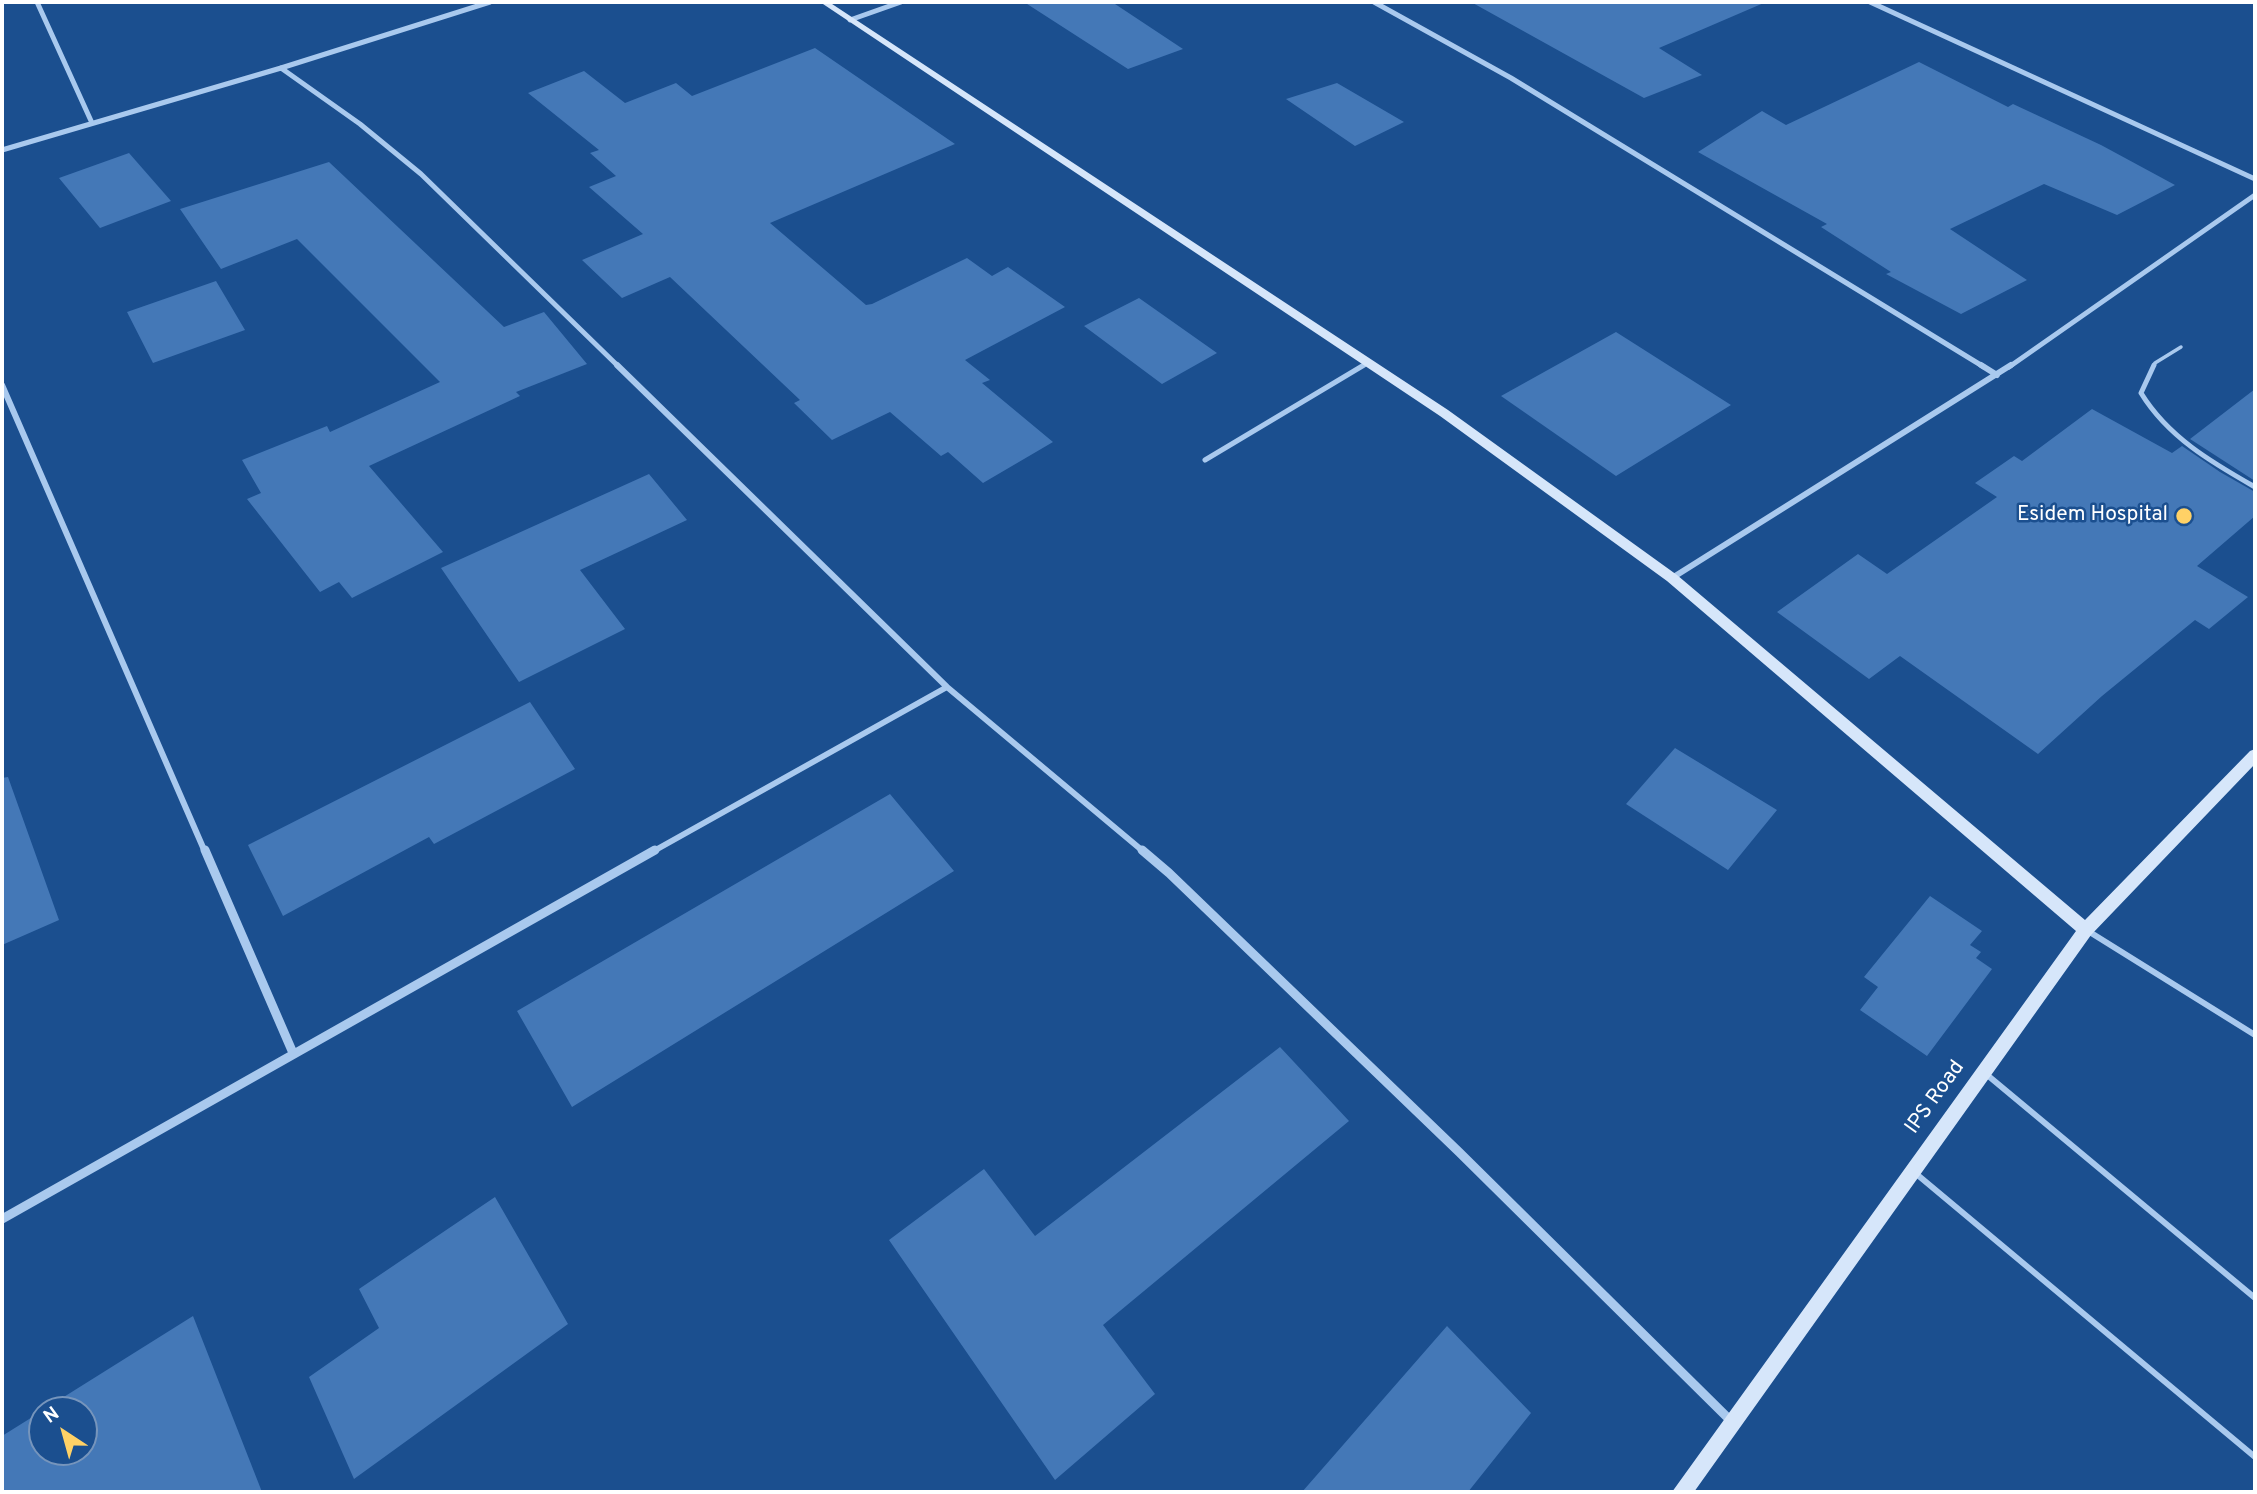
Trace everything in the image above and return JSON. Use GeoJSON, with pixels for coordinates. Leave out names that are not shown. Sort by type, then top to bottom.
{"type":"FeatureCollection","features":[{"type":"Feature","properties":{"kind":"street"},"geometry":{"type":"LineString","coordinates":[[37,2],[92,123]]}},
{"type":"Feature","properties":{"kind":"street"},"geometry":{"type":"LineString","coordinates":[[2,150],[281,68],[490,2]]}},
{"type":"Feature","properties":{"kind":"street"},"geometry":{"type":"LineString","coordinates":[[824,2],[1444,413],[1672,578],[2086,930]]}},
{"type":"Feature","properties":{"kind":"street"},"geometry":{"type":"LineString","coordinates":[[850,20],[901,2]]}},
{"type":"Feature","properties":{"kind":"street"},"geometry":{"type":"LineString","coordinates":[[1374,2],[1511,78],[1997,375]]}},
{"type":"Feature","properties":{"kind":"street"},"geometry":{"type":"LineString","coordinates":[[1870,2],[2255,179]]}},
{"type":"Feature","properties":{"kind":"street"},"geometry":{"type":"LineString","coordinates":[[281,68],[360,124],[421,174],[947,687],[1169,873],[1459,1152],[1731,1421]]}},
{"type":"Feature","properties":{"kind":"street"},"geometry":{"type":"LineString","coordinates":[[1672,578],[1997,375],[2255,195]]}},
{"type":"Feature","properties":{"kind":"street"},"geometry":{"type":"LineString","coordinates":[[2,385],[293,1053]]}},
{"type":"Feature","properties":{"kind":"street"},"geometry":{"type":"LineString","coordinates":[[2,1219],[947,687]]}},
{"type":"Feature","properties":{"kind":"street","name":"IPS Road"},"geometry":{"type":"LineString","coordinates":[[1682,1492],[2086,930],[2255,755]]}},
{"type":"Feature","properties":{"kind":"lane"},"geometry":{"type":"LineString","coordinates":[[2181,346],[2155,363],[2141,393],[2149,409],[2166,428],[2255,487]]}},
{"type":"Feature","properties":{"kind":"lane"},"geometry":{"type":"LineString","coordinates":[[1205,460],[1368,363]]}},
{"type":"Feature","properties":{"kind":"lane"},"geometry":{"type":"LineString","coordinates":[[2086,930],[2255,1035]]}},
{"type":"Feature","properties":{"kind":"lane"},"geometry":{"type":"LineString","coordinates":[[1983,1072],[2255,1298]]}},
{"type":"Feature","properties":{"kind":"lane"},"geometry":{"type":"LineString","coordinates":[[1912,1170],[2255,1457]]}},
{"type":"Feature","properties":{"kind":"building"},"geometry":{"type":"Polygon","coordinates":[[[1024,2],[1112,2],[1183,49],[1128,69],[1024,2]]]}},
{"type":"Feature","properties":{"kind":"building"},"geometry":{"type":"Polygon","coordinates":[[[1471,2],[1766,2],[1659,48],[1702,75],[1644,98],[1471,2]]]}},
{"type":"Feature","properties":{"kind":"building"},"geometry":{"type":"Polygon","coordinates":[[[815,48],[955,144],[770,223],[866,305],[967,258],[992,276],[1008,267],[1065,307],[965,360],[990,380],[982,383],[1053,442],[983,483],[948,452],[941,456],[890,412],[832,440],[794,403],[800,400],[670,277],[622,298],[582,260],[643,234],[589,187],[616,176],[590,153],[599,150],[528,93],[584,71],[625,103],[676,83],[692,96],[815,48]]]}},
{"type":"Feature","properties":{"kind":"building"},"geometry":{"type":"Polygon","coordinates":[[[1919,62],[2008,107],[2013,104],[2101,145],[2175,185],[2117,215],[2044,184],[1950,229],[2027,280],[1961,314],[1886,274],[1891,272],[1821,227],[1827,224],[1698,152],[1762,111],[1786,125],[1919,62]]]}},
{"type":"Feature","properties":{"kind":"building"},"geometry":{"type":"Polygon","coordinates":[[[1337,83],[1404,122],[1355,146],[1286,99],[1337,83]]]}},
{"type":"Feature","properties":{"kind":"building"},"geometry":{"type":"Polygon","coordinates":[[[129,153],[171,201],[100,228],[59,178],[129,153]]]}},
{"type":"Feature","properties":{"kind":"building"},"geometry":{"type":"Polygon","coordinates":[[[329,162],[504,327],[544,312],[587,364],[516,392],[520,396],[369,466],[443,552],[352,598],[339,582],[320,592],[247,499],[261,493],[242,460],[327,426],[330,432],[440,382],[297,239],[221,269],[180,209],[329,162]]]}},
{"type":"Feature","properties":{"kind":"building"},"geometry":{"type":"Polygon","coordinates":[[[216,281],[245,330],[153,363],[127,312],[216,281]]]}},
{"type":"Feature","properties":{"kind":"building"},"geometry":{"type":"Polygon","coordinates":[[[1139,298],[1217,353],[1162,384],[1084,326],[1139,298]]]}},
{"type":"Feature","properties":{"kind":"building"},"geometry":{"type":"Polygon","coordinates":[[[1616,332],[1731,405],[1616,476],[1501,396],[1616,332]]]}},
{"type":"Feature","properties":{"kind":"building"},"geometry":{"type":"Polygon","coordinates":[[[2255,389],[2255,481],[2190,439],[2255,389]]]}},
{"type":"Feature","properties":{"kind":"building"},"geometry":{"type":"Polygon","coordinates":[[[2092,409],[2172,453],[2182,446],[2255,492],[2255,516],[2197,566],[2248,597],[2209,629],[2195,620],[2102,696],[2038,754],[1900,656],[1869,679],[1777,612],[1858,554],[1887,574],[1997,497],[1975,483],[2014,456],[2022,461],[2092,409]]]}},
{"type":"Feature","properties":{"kind":"building"},"geometry":{"type":"Polygon","coordinates":[[[649,474],[687,520],[580,570],[625,629],[519,682],[441,568],[649,474]]]}},
{"type":"Feature","properties":{"kind":"building"},"geometry":{"type":"Polygon","coordinates":[[[530,702],[575,769],[434,844],[429,837],[283,916],[248,845],[530,702]]]}},
{"type":"Feature","properties":{"kind":"building"},"geometry":{"type":"Polygon","coordinates":[[[1675,748],[1777,810],[1728,870],[1626,804],[1675,748]]]}},
{"type":"Feature","properties":{"kind":"building"},"geometry":{"type":"Polygon","coordinates":[[[8,777],[59,920],[2,945],[2,778],[8,777]]]}},
{"type":"Feature","properties":{"kind":"building"},"geometry":{"type":"Polygon","coordinates":[[[890,794],[954,871],[572,1107],[517,1011],[890,794]]]}},
{"type":"Feature","properties":{"kind":"building"},"geometry":{"type":"Polygon","coordinates":[[[1930,896],[1982,931],[1970,945],[1981,952],[1976,958],[1992,969],[1927,1056],[1860,1010],[1878,987],[1864,977],[1930,896]]]}},
{"type":"Feature","properties":{"kind":"building"},"geometry":{"type":"Polygon","coordinates":[[[1280,1047],[1349,1121],[1103,1325],[1155,1394],[1055,1480],[889,1240],[984,1169],[1035,1236],[1280,1047]]]}},
{"type":"Feature","properties":{"kind":"building"},"geometry":{"type":"Polygon","coordinates":[[[495,1197],[568,1324],[354,1479],[309,1377],[379,1328],[359,1289],[495,1197]]]}},
{"type":"Feature","properties":{"kind":"building"},"geometry":{"type":"Polygon","coordinates":[[[193,1316],[262,1492],[2,1492],[2,1436],[28,1420],[28,1466],[98,1466],[98,1396],[65,1396],[193,1316]]]}},
{"type":"Feature","properties":{"kind":"building"},"geometry":{"type":"Polygon","coordinates":[[[1447,1326],[1531,1413],[1468,1492],[1302,1492],[1447,1326]]]}},
{"type":"Feature","properties":{"kind":"place","name":"Esidem Hospital"},"geometry":{"type":"Point","coordinates":[2184,516]}}]}
